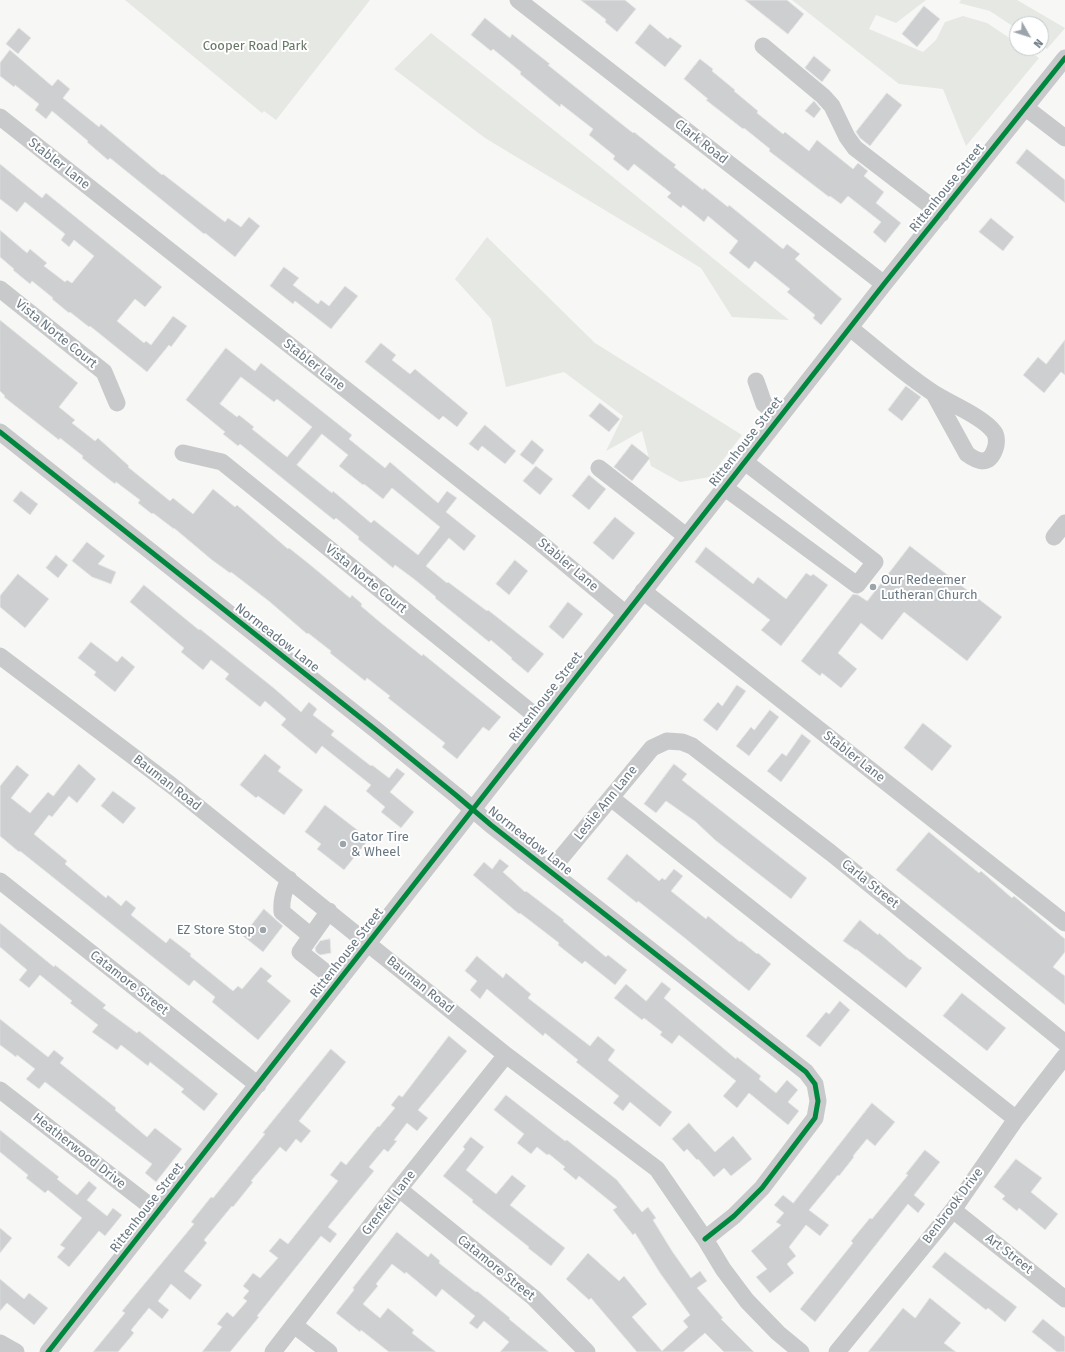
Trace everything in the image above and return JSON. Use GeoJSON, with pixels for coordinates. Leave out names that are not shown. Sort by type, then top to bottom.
{"type":"FeatureCollection","features":[{"type":"Feature","properties":{"kind":"street","name":"Clark Road"},"geometry":{"type":"LineString","coordinates":[[518,0],[884,284]]}},
{"type":"Feature","properties":{"kind":"street"},"geometry":{"type":"LineString","coordinates":[[763,46],[823,96],[832,106],[847,137],[855,148],[941,214]]}},
{"type":"Feature","properties":{"kind":"street","name":"Rittenhouse Street"},"geometry":{"type":"LineString","coordinates":[[48,1352],[884,284],[1065,58]]}},
{"type":"Feature","properties":{"kind":"street"},"geometry":{"type":"LineString","coordinates":[[1026,108],[1065,138]]}},
{"type":"Feature","properties":{"kind":"street","name":"Stabler Lane"},"geometry":{"type":"LineString","coordinates":[[0,117],[538,541],[626,614]]}},
{"type":"Feature","properties":{"kind":"street","name":"Vista Norte Court"},"geometry":{"type":"LineString","coordinates":[[0,289],[104,372],[118,403]]}},
{"type":"Feature","properties":{"kind":"street"},"geometry":{"type":"LineString","coordinates":[[850,328],[934,394]]}},
{"type":"Feature","properties":{"kind":"street"},"geometry":{"type":"LineString","coordinates":[[756,382],[764,404],[780,417]]}},
{"type":"Feature","properties":{"kind":"street","name":"Normeadow Lane"},"geometry":{"type":"LineString","coordinates":[[0,432],[381,734],[491,825],[806,1072],[814,1084],[818,1101],[816,1118],[762,1188],[734,1216],[705,1239]]}},
{"type":"Feature","properties":{"kind":"street","name":"Vista Norte Court"},"geometry":{"type":"LineString","coordinates":[[183,453],[222,462],[542,721]]}},
{"type":"Feature","properties":{"kind":"street"},"geometry":{"type":"LineString","coordinates":[[725,488],[856,585],[875,562],[745,462]]}},
{"type":"Feature","properties":{"kind":"street"},"geometry":{"type":"LineString","coordinates":[[599,468],[686,536]]}},
{"type":"Feature","properties":{"kind":"street"},"geometry":{"type":"LineString","coordinates":[[1054,537],[1065,523]]}},
{"type":"Feature","properties":{"kind":"street","name":"Stabler Lane"},"geometry":{"type":"LineString","coordinates":[[643,591],[1065,923]]}},
{"type":"Feature","properties":{"kind":"street","name":"Bauman Road"},"geometry":{"type":"LineString","coordinates":[[0,656],[171,785],[506,1055],[657,1169],[705,1239],[723,1269],[747,1301],[778,1333],[801,1352]]}},
{"type":"Feature","properties":{"kind":"street","name":"Leslie Ann Lane"},"geometry":{"type":"LineString","coordinates":[[550,871],[652,748],[667,741]]}},
{"type":"Feature","properties":{"kind":"street","name":"Carla Street"},"geometry":{"type":"LineString","coordinates":[[667,741],[682,742],[692,746],[831,853],[1065,1043]]}},
{"type":"Feature","properties":{"kind":"street"},"geometry":{"type":"LineString","coordinates":[[611,798],[1016,1120]]}},
{"type":"Feature","properties":{"kind":"street"},"geometry":{"type":"LineString","coordinates":[[289,879],[282,896],[282,912],[311,936]]}},
{"type":"Feature","properties":{"kind":"street","name":"Catamore Street"},"geometry":{"type":"LineString","coordinates":[[0,881],[258,1085]]}},
{"type":"Feature","properties":{"kind":"street"},"geometry":{"type":"LineString","coordinates":[[329,911],[300,952],[338,982]]}},
{"type":"Feature","properties":{"kind":"street","name":"Grenfell Lane"},"geometry":{"type":"LineString","coordinates":[[273,1352],[399,1189],[506,1055]]}},
{"type":"Feature","properties":{"kind":"street","name":"Benbrook Drive"},"geometry":{"type":"LineString","coordinates":[[837,1352],[953,1210],[1016,1120],[1065,1056]]}},
{"type":"Feature","properties":{"kind":"street","name":"Heatherwood Drive"},"geometry":{"type":"LineString","coordinates":[[0,1090],[158,1212]]}},
{"type":"Feature","properties":{"kind":"street","name":"Catamore Street"},"geometry":{"type":"LineString","coordinates":[[399,1189],[534,1298],[587,1352]]}},
{"type":"Feature","properties":{"kind":"street","name":"Art Street"},"geometry":{"type":"LineString","coordinates":[[953,1210],[1065,1299]]}},
{"type":"Feature","properties":{"kind":"street"},"geometry":{"type":"LineString","coordinates":[[294,1325],[329,1352]]}},
{"type":"Feature","properties":{"kind":"street"},"geometry":{"type":"LineString","coordinates":[[0,1343],[16,1352]]}},
{"type":"Feature","properties":{"kind":"green space","name":"Cooper Road Park"},"geometry":{"type":"Polygon","coordinates":[[[125,0],[370,0],[276,120],[264,111],[262,113],[125,0]]]}},
{"type":"Feature","properties":{"kind":"green space"},"geometry":{"type":"Polygon","coordinates":[[[792,0],[926,0],[896,23],[876,15],[869,29],[923,52],[936,40],[945,22],[963,16],[987,23],[1009,38],[1009,56],[1036,56],[1039,58],[966,146],[943,89],[899,84],[792,0]]]}},
{"type":"Feature","properties":{"kind":"green space"},"geometry":{"type":"Polygon","coordinates":[[[961,0],[1017,0],[1044,16],[1009,16],[1009,24],[990,11],[959,3],[961,0]]]}},
{"type":"Feature","properties":{"kind":"green space"},"geometry":{"type":"Polygon","coordinates":[[[1049,19],[1065,28],[1049,47],[1049,19]]]}},
{"type":"Feature","properties":{"kind":"green space"},"geometry":{"type":"Polygon","coordinates":[[[431,33],[603,169],[789,320],[732,317],[701,268],[485,138],[394,69],[431,33]]]}},
{"type":"Feature","properties":{"kind":"green space"},"geometry":{"type":"Polygon","coordinates":[[[487,237],[595,343],[742,435],[710,477],[680,482],[651,466],[642,431],[606,451],[623,416],[564,372],[506,387],[491,319],[455,279],[487,237]]]}},
{"type":"Feature","properties":{"kind":"building"},"geometry":{"type":"Polygon","coordinates":[[[581,0],[625,0],[636,9],[617,32],[605,22],[606,20],[581,0]]]}},
{"type":"Feature","properties":{"kind":"building"},"geometry":{"type":"Polygon","coordinates":[[[745,0],[787,0],[804,14],[788,34],[745,0]]]}},
{"type":"Feature","properties":{"kind":"building"},"geometry":{"type":"Polygon","coordinates":[[[924,6],[940,19],[917,47],[902,34],[924,6]]]}},
{"type":"Feature","properties":{"kind":"building"},"geometry":{"type":"Polygon","coordinates":[[[485,18],[510,38],[512,34],[614,118],[676,165],[674,167],[703,190],[704,188],[728,207],[729,205],[783,249],[787,244],[800,254],[795,259],[842,299],[821,325],[813,318],[815,315],[787,292],[790,289],[755,261],[749,269],[729,253],[738,241],[708,216],[704,222],[683,205],[681,208],[667,197],[671,193],[634,164],[628,171],[613,159],[615,156],[589,135],[593,129],[561,104],[560,107],[520,74],[521,72],[493,49],[491,51],[471,35],[485,18]]]}},
{"type":"Feature","properties":{"kind":"building"},"geometry":{"type":"Polygon","coordinates":[[[650,24],[668,39],[670,37],[682,46],[665,67],[635,43],[650,24]]]}},
{"type":"Feature","properties":{"kind":"building"},"geometry":{"type":"Polygon","coordinates":[[[19,28],[31,38],[18,54],[6,44],[19,28]]]}},
{"type":"Feature","properties":{"kind":"building"},"geometry":{"type":"Polygon","coordinates":[[[10,50],[52,86],[58,79],[70,89],[63,98],[99,127],[101,124],[162,175],[163,174],[225,222],[228,218],[241,227],[249,217],[260,226],[235,257],[205,233],[204,234],[110,158],[108,160],[52,111],[46,119],[35,110],[39,104],[15,85],[14,87],[0,76],[0,63],[10,50]]]}},
{"type":"Feature","properties":{"kind":"building"},"geometry":{"type":"Polygon","coordinates":[[[814,56],[831,70],[822,82],[805,68],[814,56]]]}},
{"type":"Feature","properties":{"kind":"building"},"geometry":{"type":"Polygon","coordinates":[[[700,59],[713,69],[712,71],[758,111],[757,113],[783,134],[785,132],[809,151],[817,140],[853,169],[858,163],[868,171],[864,176],[884,192],[876,203],[901,223],[885,243],[873,232],[881,222],[848,196],[841,204],[830,196],[829,197],[769,151],[770,149],[744,128],[743,129],[706,100],[708,99],[684,79],[700,59]]]}},
{"type":"Feature","properties":{"kind":"building"},"geometry":{"type":"Polygon","coordinates":[[[887,93],[902,105],[870,146],[860,138],[856,132],[887,93]]]}},
{"type":"Feature","properties":{"kind":"building"},"geometry":{"type":"Polygon","coordinates":[[[814,101],[821,109],[814,118],[805,111],[814,101]]]}},
{"type":"Feature","properties":{"kind":"building"},"geometry":{"type":"Polygon","coordinates":[[[1027,149],[1065,180],[1065,203],[1016,163],[1027,149]]]}},
{"type":"Feature","properties":{"kind":"building"},"geometry":{"type":"Polygon","coordinates":[[[0,164],[42,198],[46,193],[162,287],[145,307],[135,299],[117,321],[144,343],[146,341],[151,345],[173,316],[187,326],[171,347],[169,345],[147,372],[90,326],[89,327],[70,312],[69,313],[32,281],[30,284],[0,257],[0,230],[27,253],[30,249],[47,263],[44,266],[65,282],[67,280],[72,283],[94,256],[74,240],[69,247],[61,240],[65,234],[25,202],[17,212],[0,199],[0,164]]]}},
{"type":"Feature","properties":{"kind":"building"},"geometry":{"type":"Polygon","coordinates":[[[991,218],[1014,237],[1003,251],[979,232],[991,218]]]}},
{"type":"Feature","properties":{"kind":"building"},"geometry":{"type":"Polygon","coordinates":[[[284,267],[299,278],[293,285],[318,304],[321,300],[329,306],[345,286],[358,296],[331,329],[295,301],[293,304],[270,286],[284,267]]]}},
{"type":"Feature","properties":{"kind":"building"},"geometry":{"type":"Polygon","coordinates":[[[0,320],[78,383],[59,407],[75,420],[72,423],[95,441],[98,438],[129,466],[128,467],[170,501],[173,498],[193,514],[213,489],[235,507],[237,505],[288,549],[289,548],[308,563],[350,598],[352,595],[362,604],[361,606],[381,623],[422,656],[423,654],[501,717],[489,731],[483,727],[457,759],[442,747],[445,743],[388,698],[390,696],[367,678],[365,681],[330,653],[331,651],[308,633],[307,634],[270,602],[231,572],[230,573],[212,560],[174,528],[153,513],[152,514],[138,503],[140,500],[116,482],[115,484],[82,458],[83,456],[60,438],[59,440],[4,397],[5,396],[0,391],[0,320]]]}},
{"type":"Feature","properties":{"kind":"building"},"geometry":{"type":"Polygon","coordinates":[[[1065,340],[1065,375],[1061,372],[1044,393],[1023,375],[1038,357],[1046,364],[1065,340]]]}},
{"type":"Feature","properties":{"kind":"building"},"geometry":{"type":"Polygon","coordinates":[[[381,343],[396,355],[392,360],[410,374],[415,369],[468,413],[457,427],[443,416],[439,420],[365,362],[381,343]]]}},
{"type":"Feature","properties":{"kind":"building"},"geometry":{"type":"Polygon","coordinates":[[[226,348],[255,371],[261,363],[352,435],[349,439],[385,468],[390,462],[438,503],[447,491],[457,498],[446,512],[476,536],[464,551],[449,538],[426,566],[447,583],[448,582],[487,611],[488,610],[544,654],[528,673],[491,640],[489,642],[414,579],[395,565],[393,568],[358,539],[359,537],[336,518],[334,520],[240,444],[238,446],[223,434],[225,432],[186,400],[226,348]],[[241,377],[220,404],[237,417],[239,415],[254,427],[252,429],[287,457],[312,427],[277,399],[274,402],[241,377]],[[322,434],[297,465],[332,493],[333,491],[371,523],[374,520],[418,555],[440,527],[392,488],[383,499],[364,484],[363,485],[339,466],[348,455],[322,434]]]}},
{"type":"Feature","properties":{"kind":"building"},"geometry":{"type":"Polygon","coordinates":[[[906,386],[921,397],[902,421],[888,410],[906,386]]]}},
{"type":"Feature","properties":{"kind":"building"},"geometry":{"type":"Polygon","coordinates":[[[600,403],[620,419],[609,432],[589,416],[600,403]]]}},
{"type":"Feature","properties":{"kind":"building"},"geometry":{"type":"Polygon","coordinates":[[[485,425],[516,451],[505,464],[482,446],[478,451],[469,444],[485,425]]]}},
{"type":"Feature","properties":{"kind":"building"},"geometry":{"type":"Polygon","coordinates":[[[532,440],[544,450],[533,465],[520,455],[532,440]]]}},
{"type":"Feature","properties":{"kind":"building"},"geometry":{"type":"Polygon","coordinates":[[[632,444],[650,458],[632,481],[614,467],[632,444]]]}},
{"type":"Feature","properties":{"kind":"building"},"geometry":{"type":"Polygon","coordinates":[[[536,466],[553,479],[540,495],[523,481],[536,466]]]}},
{"type":"Feature","properties":{"kind":"building"},"geometry":{"type":"Polygon","coordinates":[[[589,475],[606,489],[589,510],[572,496],[589,475]]]}},
{"type":"Feature","properties":{"kind":"building"},"geometry":{"type":"Polygon","coordinates":[[[21,491],[38,504],[30,515],[13,501],[21,491]]]}},
{"type":"Feature","properties":{"kind":"building"},"geometry":{"type":"Polygon","coordinates":[[[615,517],[635,533],[613,560],[593,543],[615,517]]]}},
{"type":"Feature","properties":{"kind":"building"},"geometry":{"type":"Polygon","coordinates":[[[87,542],[105,556],[98,564],[116,572],[111,584],[92,577],[72,561],[87,542]]]}},
{"type":"Feature","properties":{"kind":"building"},"geometry":{"type":"Polygon","coordinates":[[[910,546],[1002,617],[967,661],[904,612],[882,640],[861,623],[838,653],[857,669],[841,688],[822,673],[820,676],[801,661],[853,594],[858,595],[867,601],[910,546]]]}},
{"type":"Feature","properties":{"kind":"building"},"geometry":{"type":"Polygon","coordinates":[[[706,547],[753,584],[758,577],[786,599],[806,573],[811,576],[813,574],[828,585],[781,646],[761,630],[770,620],[695,562],[706,547]]]}},
{"type":"Feature","properties":{"kind":"building"},"geometry":{"type":"Polygon","coordinates":[[[56,555],[68,565],[58,578],[46,568],[56,555]]]}},
{"type":"Feature","properties":{"kind":"building"},"geometry":{"type":"Polygon","coordinates":[[[515,560],[528,571],[509,595],[496,584],[515,560]]]}},
{"type":"Feature","properties":{"kind":"building"},"geometry":{"type":"Polygon","coordinates":[[[18,574],[49,599],[25,628],[0,607],[0,596],[18,574]]]}},
{"type":"Feature","properties":{"kind":"building"},"geometry":{"type":"Polygon","coordinates":[[[144,585],[275,689],[301,712],[309,702],[317,709],[313,715],[334,731],[331,735],[371,766],[372,765],[389,778],[397,768],[405,774],[390,792],[414,812],[401,828],[381,812],[385,807],[366,791],[371,785],[322,746],[316,754],[281,725],[286,719],[265,701],[260,707],[225,679],[229,674],[211,660],[203,670],[181,652],[184,648],[130,602],[144,585]]]}},
{"type":"Feature","properties":{"kind":"building"},"geometry":{"type":"Polygon","coordinates":[[[568,602],[583,614],[563,639],[549,627],[568,602]]]}},
{"type":"Feature","properties":{"kind":"building"},"geometry":{"type":"Polygon","coordinates":[[[91,642],[117,662],[122,656],[135,667],[115,692],[94,675],[96,672],[78,658],[91,642]]]}},
{"type":"Feature","properties":{"kind":"building"},"geometry":{"type":"Polygon","coordinates":[[[737,685],[746,691],[717,731],[703,720],[718,702],[722,706],[737,685]]]}},
{"type":"Feature","properties":{"kind":"building"},"geometry":{"type":"Polygon","coordinates":[[[770,710],[779,717],[749,756],[736,746],[751,727],[754,730],[770,710]]]}},
{"type":"Feature","properties":{"kind":"building"},"geometry":{"type":"Polygon","coordinates":[[[923,723],[952,746],[932,771],[904,748],[923,723]]]}},
{"type":"Feature","properties":{"kind":"building"},"geometry":{"type":"Polygon","coordinates":[[[802,734],[811,741],[781,782],[767,771],[782,753],[786,756],[802,734]]]}},
{"type":"Feature","properties":{"kind":"building"},"geometry":{"type":"Polygon","coordinates":[[[265,754],[281,767],[278,771],[303,790],[284,815],[258,796],[256,798],[240,785],[265,754]]]}},
{"type":"Feature","properties":{"kind":"building"},"geometry":{"type":"Polygon","coordinates":[[[79,764],[96,779],[77,803],[69,796],[52,817],[49,815],[34,834],[67,861],[65,864],[106,898],[108,895],[121,906],[126,900],[136,908],[131,915],[166,943],[170,938],[191,954],[190,956],[233,991],[238,986],[242,989],[261,967],[272,976],[267,981],[291,1001],[258,1040],[212,1002],[215,997],[194,980],[189,986],[0,836],[0,786],[17,765],[29,775],[11,798],[30,813],[48,792],[53,796],[79,764]]]}},
{"type":"Feature","properties":{"kind":"building"},"geometry":{"type":"Polygon","coordinates":[[[674,764],[687,774],[682,780],[807,878],[791,899],[715,840],[696,822],[666,801],[656,813],[644,804],[674,764]]]}},
{"type":"Feature","properties":{"kind":"building"},"geometry":{"type":"Polygon","coordinates":[[[113,791],[136,808],[123,824],[101,806],[113,791]]]}},
{"type":"Feature","properties":{"kind":"building","name":"Gator Tire & Wheel"},"geometry":{"type":"Polygon","coordinates":[[[325,805],[369,839],[344,870],[317,849],[321,844],[305,832],[325,805]]]}},
{"type":"Feature","properties":{"kind":"building"},"geometry":{"type":"Polygon","coordinates":[[[929,832],[979,873],[981,871],[1012,898],[1014,896],[1065,939],[1065,952],[1053,967],[1065,976],[1065,1005],[896,870],[929,832]]]}},
{"type":"Feature","properties":{"kind":"building"},"geometry":{"type":"Polygon","coordinates":[[[627,854],[659,881],[662,878],[665,880],[674,869],[683,876],[671,891],[706,919],[708,916],[740,942],[741,941],[757,954],[758,953],[771,964],[749,991],[638,901],[637,903],[607,879],[627,854]]]}},
{"type":"Feature","properties":{"kind":"building"},"geometry":{"type":"Polygon","coordinates":[[[500,859],[509,866],[503,872],[525,892],[526,891],[564,920],[563,921],[606,957],[608,955],[627,970],[615,985],[585,961],[582,964],[558,945],[559,943],[520,913],[519,914],[473,875],[484,862],[492,869],[500,859]]]}},
{"type":"Feature","properties":{"kind":"building","name":"EZ Store Stop"},"geometry":{"type":"Polygon","coordinates":[[[264,909],[283,926],[263,952],[243,936],[264,909]]]}},
{"type":"Feature","properties":{"kind":"building"},"geometry":{"type":"Polygon","coordinates":[[[860,920],[878,935],[879,933],[910,960],[911,959],[922,968],[906,988],[856,949],[843,941],[860,920]]]}},
{"type":"Feature","properties":{"kind":"building"},"geometry":{"type":"Polygon","coordinates":[[[0,923],[54,967],[55,965],[106,1005],[103,1008],[137,1033],[139,1031],[218,1094],[204,1111],[181,1092],[184,1089],[150,1062],[148,1066],[121,1045],[117,1050],[92,1032],[98,1025],[70,1003],[72,1001],[40,975],[29,988],[19,980],[27,970],[0,947],[0,923]]]}},
{"type":"Feature","properties":{"kind":"building"},"geometry":{"type":"Polygon","coordinates":[[[330,939],[331,953],[320,955],[316,952],[315,948],[320,941],[330,939]]]}},
{"type":"Feature","properties":{"kind":"building"},"geometry":{"type":"Polygon","coordinates":[[[477,956],[503,978],[506,973],[531,994],[528,998],[590,1046],[598,1036],[615,1050],[608,1060],[672,1112],[660,1127],[630,1102],[623,1111],[613,1103],[619,1096],[576,1062],[578,1060],[545,1033],[543,1036],[487,989],[480,999],[470,990],[477,981],[465,971],[477,956]]]}},
{"type":"Feature","properties":{"kind":"building"},"geometry":{"type":"Polygon","coordinates":[[[662,982],[671,989],[664,998],[736,1059],[737,1057],[761,1076],[759,1079],[776,1093],[787,1080],[798,1090],[788,1102],[799,1111],[788,1125],[749,1093],[737,1108],[723,1096],[736,1081],[679,1035],[672,1044],[660,1035],[662,1032],[644,1018],[642,1020],[614,998],[626,984],[646,1001],[662,982]]]}},
{"type":"Feature","properties":{"kind":"building"},"geometry":{"type":"Polygon","coordinates":[[[962,993],[1006,1028],[987,1051],[943,1016],[962,993]]]}},
{"type":"Feature","properties":{"kind":"building"},"geometry":{"type":"Polygon","coordinates":[[[840,1001],[850,1010],[820,1047],[806,1036],[826,1012],[829,1014],[840,1001]]]}},
{"type":"Feature","properties":{"kind":"building"},"geometry":{"type":"Polygon","coordinates":[[[0,1019],[48,1057],[54,1050],[64,1058],[60,1063],[116,1108],[115,1110],[147,1137],[155,1128],[182,1149],[156,1182],[145,1173],[152,1164],[45,1082],[39,1089],[26,1079],[35,1069],[17,1055],[16,1057],[0,1045],[0,1019]]]}},
{"type":"Feature","properties":{"kind":"building"},"geometry":{"type":"Polygon","coordinates":[[[449,1036],[467,1051],[418,1110],[428,1118],[417,1131],[407,1123],[394,1140],[397,1141],[388,1152],[384,1149],[369,1167],[374,1171],[328,1227],[337,1234],[330,1243],[321,1236],[257,1316],[259,1317],[230,1352],[202,1352],[222,1327],[217,1324],[227,1312],[233,1317],[247,1301],[243,1298],[249,1291],[243,1286],[253,1273],[260,1278],[278,1258],[269,1251],[280,1238],[288,1244],[338,1181],[330,1175],[341,1161],[346,1165],[378,1126],[379,1127],[395,1108],[391,1105],[399,1095],[402,1097],[449,1036]]]}},
{"type":"Feature","properties":{"kind":"building"},"geometry":{"type":"Polygon","coordinates":[[[331,1049],[346,1062],[299,1121],[311,1131],[301,1143],[296,1139],[286,1152],[280,1147],[251,1181],[253,1182],[233,1207],[232,1206],[204,1240],[207,1243],[184,1271],[202,1285],[190,1300],[171,1284],[158,1301],[169,1310],[162,1319],[149,1308],[131,1330],[134,1333],[118,1352],[93,1352],[125,1313],[122,1311],[194,1224],[191,1222],[211,1197],[213,1198],[265,1134],[263,1133],[331,1049]]]}},
{"type":"Feature","properties":{"kind":"building"},"geometry":{"type":"Polygon","coordinates":[[[506,1095],[565,1141],[567,1140],[617,1180],[642,1212],[648,1207],[656,1218],[653,1220],[691,1278],[700,1271],[707,1281],[697,1288],[723,1318],[721,1319],[754,1352],[724,1352],[705,1333],[683,1352],[637,1352],[591,1298],[589,1300],[566,1279],[588,1253],[619,1281],[624,1276],[647,1304],[632,1317],[662,1351],[688,1327],[683,1321],[690,1315],[660,1273],[635,1233],[633,1235],[613,1210],[617,1207],[579,1176],[576,1180],[563,1169],[565,1167],[549,1154],[547,1155],[537,1147],[531,1154],[517,1143],[524,1134],[494,1110],[506,1095]]]}},
{"type":"Feature","properties":{"kind":"building"},"geometry":{"type":"Polygon","coordinates":[[[872,1103],[895,1122],[875,1146],[867,1139],[839,1176],[838,1175],[809,1210],[829,1225],[820,1236],[806,1225],[789,1247],[796,1256],[787,1264],[794,1273],[770,1293],[756,1277],[767,1269],[751,1251],[781,1225],[776,1222],[784,1213],[774,1205],[783,1195],[793,1203],[872,1103]]]}},
{"type":"Feature","properties":{"kind":"building"},"geometry":{"type":"Polygon","coordinates":[[[689,1123],[715,1152],[733,1136],[752,1159],[731,1176],[724,1168],[714,1177],[687,1149],[684,1152],[672,1139],[689,1123]]]}},
{"type":"Feature","properties":{"kind":"building"},"geometry":{"type":"Polygon","coordinates":[[[0,1130],[59,1177],[57,1179],[77,1195],[89,1181],[97,1188],[87,1200],[107,1216],[113,1208],[122,1215],[105,1236],[99,1231],[69,1267],[57,1257],[65,1248],[60,1245],[82,1218],[48,1190],[45,1193],[26,1178],[28,1175],[0,1152],[0,1130]]]}},
{"type":"Feature","properties":{"kind":"building"},"geometry":{"type":"Polygon","coordinates":[[[471,1137],[484,1147],[466,1170],[496,1194],[512,1175],[526,1186],[510,1205],[565,1248],[551,1266],[472,1202],[473,1200],[443,1176],[465,1149],[463,1147],[471,1137]]]}},
{"type":"Feature","properties":{"kind":"building"},"geometry":{"type":"Polygon","coordinates":[[[925,1150],[940,1162],[914,1195],[925,1204],[918,1213],[908,1204],[815,1322],[800,1309],[853,1243],[851,1241],[870,1218],[872,1219],[908,1175],[906,1174],[925,1150]]]}},
{"type":"Feature","properties":{"kind":"building"},"geometry":{"type":"Polygon","coordinates":[[[1016,1159],[1042,1178],[1031,1192],[1058,1214],[1045,1230],[1019,1208],[1017,1211],[1002,1199],[1005,1196],[994,1187],[1016,1159]]]}},
{"type":"Feature","properties":{"kind":"building"},"geometry":{"type":"Polygon","coordinates":[[[0,1228],[12,1238],[0,1253],[0,1228]]]}},
{"type":"Feature","properties":{"kind":"building"},"geometry":{"type":"Polygon","coordinates":[[[397,1232],[428,1257],[431,1253],[440,1261],[439,1263],[476,1292],[477,1291],[549,1352],[500,1352],[509,1342],[484,1321],[477,1329],[469,1323],[475,1316],[442,1289],[436,1297],[406,1272],[405,1274],[392,1264],[376,1284],[378,1286],[363,1304],[380,1318],[388,1308],[414,1330],[412,1333],[436,1352],[389,1352],[361,1330],[360,1332],[336,1313],[354,1290],[353,1288],[397,1232]]]}},
{"type":"Feature","properties":{"kind":"building"},"geometry":{"type":"Polygon","coordinates":[[[945,1252],[1017,1307],[1005,1322],[988,1308],[986,1310],[932,1267],[945,1252]]]}},
{"type":"Feature","properties":{"kind":"building"},"geometry":{"type":"Polygon","coordinates":[[[0,1279],[24,1299],[29,1293],[48,1308],[34,1325],[7,1303],[0,1311],[0,1279]]]}},
{"type":"Feature","properties":{"kind":"building"},"geometry":{"type":"Polygon","coordinates":[[[930,1298],[961,1323],[944,1343],[956,1352],[868,1352],[903,1308],[915,1318],[930,1298]]]}},
{"type":"Feature","properties":{"kind":"building"},"geometry":{"type":"Polygon","coordinates":[[[1043,1319],[1065,1337],[1065,1352],[1057,1352],[1032,1332],[1043,1319]]]}},
{"type":"Feature","properties":{"kind":"cycle path"},"geometry":{"type":"LineString","coordinates":[[48,1352],[884,284],[1065,58]]}},
{"type":"Feature","properties":{"kind":"cycle path"},"geometry":{"type":"LineString","coordinates":[[0,432],[376,730],[491,825],[806,1072],[815,1084],[818,1101],[815,1118],[762,1188],[734,1216],[705,1239]]}},
{"type":"Feature","properties":{"kind":"place","name":"Our Redeemer Lutheran Church"},"geometry":{"type":"Point","coordinates":[873,587]}},
{"type":"Feature","properties":{"kind":"place","name":"Gator Tire & Wheel"},"geometry":{"type":"Point","coordinates":[343,844]}},
{"type":"Feature","properties":{"kind":"place","name":"EZ Store Stop"},"geometry":{"type":"Point","coordinates":[263,930]}}]}
